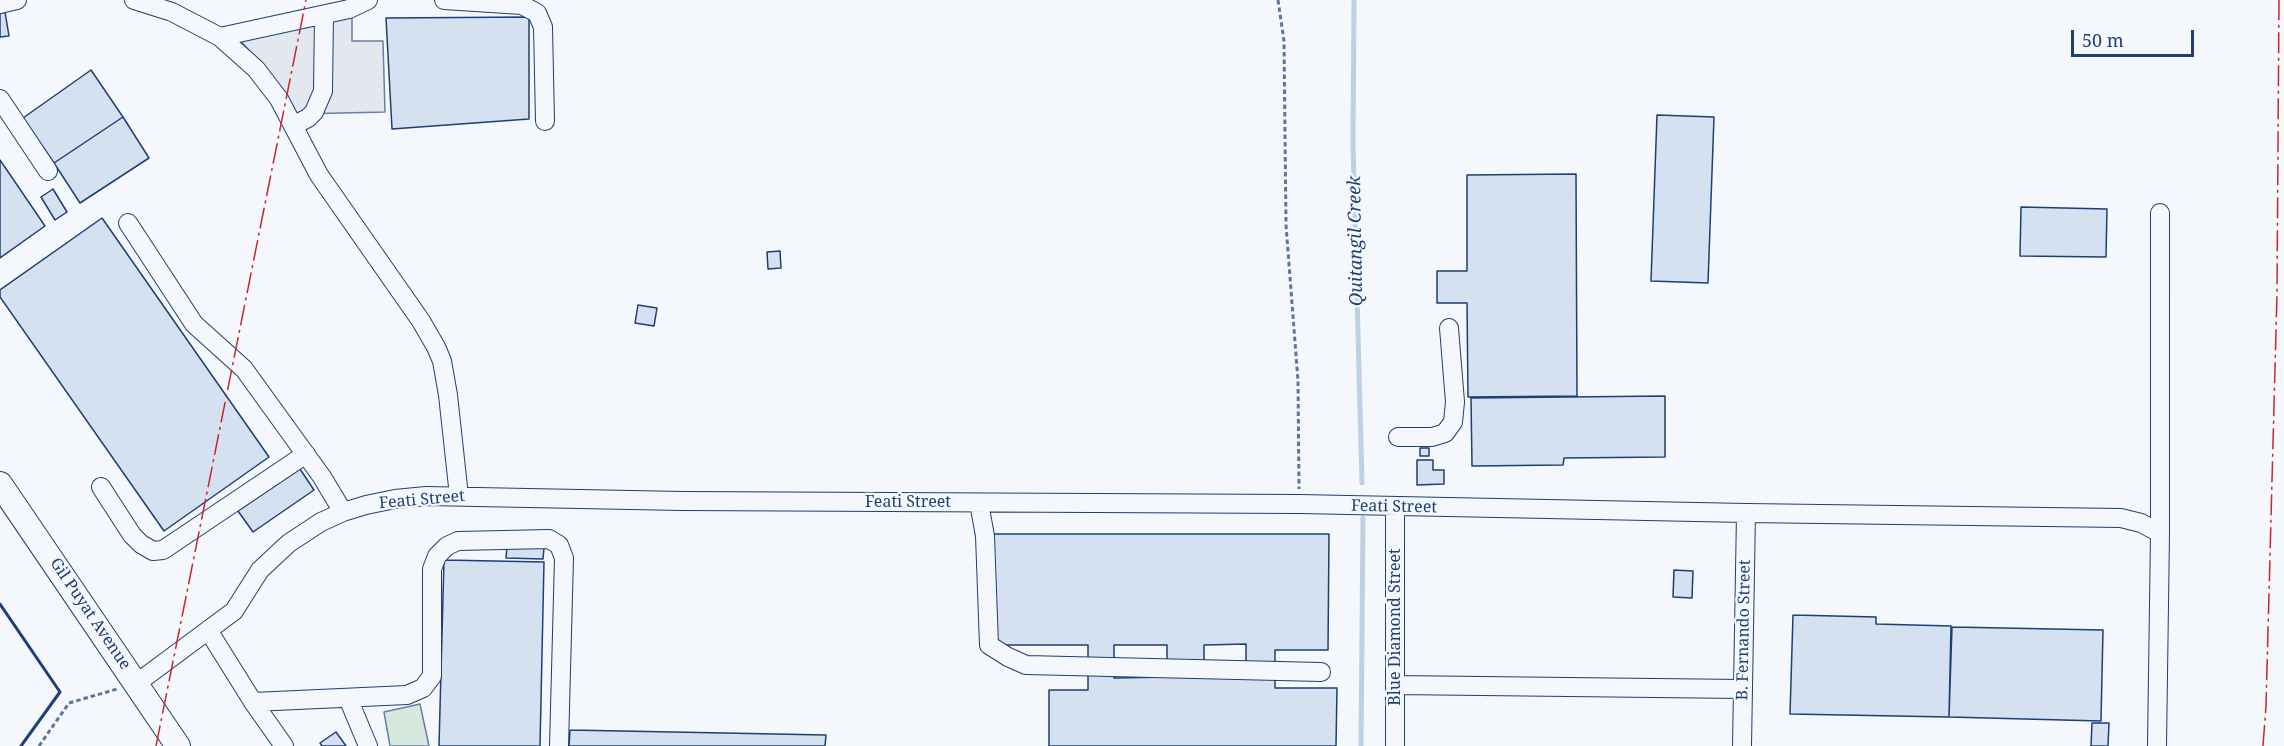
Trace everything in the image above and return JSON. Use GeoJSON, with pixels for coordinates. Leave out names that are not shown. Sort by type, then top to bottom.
{"type":"FeatureCollection","features":[{"type":"Feature","properties":{"kind":"main road","name":"Gil Puyat Avenue"},"geometry":{"type":"LineString","coordinates":[[0,484],[178,746]]}},
{"type":"Feature","properties":{"kind":"street"},"geometry":{"type":"LineString","coordinates":[[0,4],[17,0]]}},
{"type":"Feature","properties":{"kind":"street"},"geometry":{"type":"LineString","coordinates":[[134,0],[172,12],[220,37],[267,83],[294,125],[319,175],[421,321],[436,347],[442,361],[448,395],[459,496]]}},
{"type":"Feature","properties":{"kind":"street"},"geometry":{"type":"LineString","coordinates":[[220,37],[324,15],[348,4],[368,0]]}},
{"type":"Feature","properties":{"kind":"street"},"geometry":{"type":"LineString","coordinates":[[444,0],[522,5],[537,14],[543,27],[545,121]]}},
{"type":"Feature","properties":{"kind":"street"},"geometry":{"type":"LineString","coordinates":[[294,125],[314,112],[323,91],[324,15]]}},
{"type":"Feature","properties":{"kind":"street"},"geometry":{"type":"LineString","coordinates":[[0,99],[48,171]]}},
{"type":"Feature","properties":{"kind":"street"},"geometry":{"type":"LineString","coordinates":[[2157,746],[2160,533],[2160,213]]}},
{"type":"Feature","properties":{"kind":"street"},"geometry":{"type":"LineString","coordinates":[[128,223],[194,324],[244,369],[306,454],[343,512]]}},
{"type":"Feature","properties":{"kind":"street"},"geometry":{"type":"LineString","coordinates":[[1398,437],[1432,437],[1445,433],[1453,422],[1455,402],[1449,328]]}},
{"type":"Feature","properties":{"kind":"street"},"geometry":{"type":"LineString","coordinates":[[101,487],[137,540],[153,551],[164,550],[306,454]]}},
{"type":"Feature","properties":{"kind":"street","name":"Feati Street"},"geometry":{"type":"LineString","coordinates":[[137,683],[234,611],[250,583],[274,555],[321,522],[343,512],[395,499],[459,496],[979,503],[1299,504],[2121,518],[2141,523],[2160,533]]}},
{"type":"Feature","properties":{"kind":"street"},"geometry":{"type":"LineString","coordinates":[[979,503],[985,536],[989,645],[1008,657],[1026,665],[1321,672]]}},
{"type":"Feature","properties":{"kind":"street","name":"Blue Diamond Street"},"geometry":{"type":"LineString","coordinates":[[1395,507],[1395,746]]}},
{"type":"Feature","properties":{"kind":"street","name":"B. Fernando Street"},"geometry":{"type":"LineString","coordinates":[[1742,746],[1746,513]]}},
{"type":"Feature","properties":{"kind":"street"},"geometry":{"type":"LineString","coordinates":[[253,702],[407,695],[423,688],[432,676],[432,570],[437,556],[447,546],[458,541],[549,539],[560,545],[564,558],[558,746]]}},
{"type":"Feature","properties":{"kind":"street"},"geometry":{"type":"LineString","coordinates":[[208,630],[253,702],[284,746]]}},
{"type":"Feature","properties":{"kind":"street"},"geometry":{"type":"LineString","coordinates":[[1395,685],[1742,689]]}},
{"type":"Feature","properties":{"kind":"street"},"geometry":{"type":"LineString","coordinates":[[348,698],[368,746]]}},
{"type":"Feature","properties":{"kind":"path"},"geometry":{"type":"LineString","coordinates":[[1278,0],[1284,41],[1287,244],[1298,381],[1299,504]]}},
{"type":"Feature","properties":{"kind":"path"},"geometry":{"type":"LineString","coordinates":[[39,746],[69,703],[137,683]]}},
{"type":"Feature","properties":{"kind":"shaded area"},"geometry":{"type":"Polygon","coordinates":[[[352,12],[352,41],[383,41],[385,112],[297,114],[256,58],[238,38],[352,12]]]}},
{"type":"Feature","properties":{"kind":"shaded area"},"geometry":{"type":"Polygon","coordinates":[[[420,704],[429,746],[390,746],[384,712],[420,704]]]}},
{"type":"Feature","properties":{"kind":"building"},"geometry":{"type":"Polygon","coordinates":[[[5,12],[9,36],[0,37],[0,13],[5,12]]]}},
{"type":"Feature","properties":{"kind":"building"},"geometry":{"type":"Polygon","coordinates":[[[529,17],[529,119],[392,129],[386,18],[529,17]]]}},
{"type":"Feature","properties":{"kind":"building"},"geometry":{"type":"Polygon","coordinates":[[[91,70],[123,117],[54,163],[23,118],[91,70]]]}},
{"type":"Feature","properties":{"kind":"building"},"geometry":{"type":"Polygon","coordinates":[[[1657,115],[1714,117],[1708,283],[1651,281],[1657,115]]]}},
{"type":"Feature","properties":{"kind":"building"},"geometry":{"type":"Polygon","coordinates":[[[123,117],[149,158],[80,203],[54,163],[123,117]]]}},
{"type":"Feature","properties":{"kind":"building"},"geometry":{"type":"Polygon","coordinates":[[[0,160],[45,226],[0,258],[0,160]]]}},
{"type":"Feature","properties":{"kind":"building"},"geometry":{"type":"Polygon","coordinates":[[[1576,174],[1577,396],[1468,397],[1467,303],[1437,303],[1437,271],[1467,271],[1467,175],[1576,174]]]}},
{"type":"Feature","properties":{"kind":"building"},"geometry":{"type":"Polygon","coordinates":[[[53,189],[67,212],[55,220],[41,197],[53,189]]]}},
{"type":"Feature","properties":{"kind":"building"},"geometry":{"type":"Polygon","coordinates":[[[2021,207],[2107,209],[2106,257],[2020,256],[2021,207]]]}},
{"type":"Feature","properties":{"kind":"building"},"geometry":{"type":"Polygon","coordinates":[[[102,218],[269,457],[164,531],[0,297],[0,290],[102,218]]]}},
{"type":"Feature","properties":{"kind":"building"},"geometry":{"type":"Polygon","coordinates":[[[780,251],[781,268],[768,269],[767,252],[780,251]]]}},
{"type":"Feature","properties":{"kind":"building"},"geometry":{"type":"Polygon","coordinates":[[[638,305],[657,308],[654,326],[635,323],[638,305]]]}},
{"type":"Feature","properties":{"kind":"building"},"geometry":{"type":"Polygon","coordinates":[[[1665,396],[1665,457],[1564,458],[1563,465],[1472,466],[1471,398],[1665,396]]]}},
{"type":"Feature","properties":{"kind":"building"},"geometry":{"type":"Polygon","coordinates":[[[1420,448],[1429,448],[1429,456],[1420,456],[1420,448]]]}},
{"type":"Feature","properties":{"kind":"building"},"geometry":{"type":"Polygon","coordinates":[[[1417,460],[1433,460],[1433,470],[1444,470],[1444,484],[1417,485],[1417,460]]]}},
{"type":"Feature","properties":{"kind":"building"},"geometry":{"type":"Polygon","coordinates":[[[300,469],[314,490],[253,532],[238,511],[300,469]]]}},
{"type":"Feature","properties":{"kind":"building"},"geometry":{"type":"Polygon","coordinates":[[[990,534],[1329,534],[1328,650],[1275,650],[1275,688],[1337,688],[1336,746],[1049,746],[1049,690],[1088,690],[1088,645],[989,645],[990,534]],[[1246,644],[1204,645],[1204,678],[1246,678],[1246,644]],[[1114,645],[1114,678],[1167,677],[1167,645],[1114,645]]]}},
{"type":"Feature","properties":{"kind":"building"},"geometry":{"type":"Polygon","coordinates":[[[507,547],[544,548],[543,559],[506,558],[507,547]]]}},
{"type":"Feature","properties":{"kind":"building"},"geometry":{"type":"Polygon","coordinates":[[[444,560],[544,562],[540,746],[439,746],[444,560]]]}},
{"type":"Feature","properties":{"kind":"building"},"geometry":{"type":"Polygon","coordinates":[[[1674,570],[1693,571],[1692,598],[1673,597],[1674,570]]]}},
{"type":"Feature","properties":{"kind":"building"},"geometry":{"type":"Polygon","coordinates":[[[1793,615],[1876,617],[1876,624],[1951,626],[1949,717],[1790,714],[1793,615]]]}},
{"type":"Feature","properties":{"kind":"building"},"geometry":{"type":"Polygon","coordinates":[[[1952,627],[2103,630],[2101,721],[1949,717],[1952,627]]]}},
{"type":"Feature","properties":{"kind":"building"},"geometry":{"type":"Polygon","coordinates":[[[2092,723],[2109,723],[2108,746],[2091,746],[2092,723]]]}},
{"type":"Feature","properties":{"kind":"building"},"geometry":{"type":"Polygon","coordinates":[[[570,730],[826,735],[825,746],[569,746],[570,730]]]}},
{"type":"Feature","properties":{"kind":"building"},"geometry":{"type":"Polygon","coordinates":[[[336,732],[346,746],[322,746],[320,743],[336,732]]]}},
{"type":"Feature","properties":{"kind":"waterway","name":"Quitangil Creek"},"geometry":{"type":"LineString","coordinates":[[1354,0],[1353,145],[1362,483]]}},
{"type":"Feature","properties":{"kind":"waterway","name":"Quitangil Creek"},"geometry":{"type":"LineString","coordinates":[[1361,746],[1363,518]]}},
{"type":"Feature","properties":{"kind":"wall"},"geometry":{"type":"LineString","coordinates":[[0,604],[60,692],[21,746]]}},
{"type":"Feature","properties":{"kind":"power"},"geometry":{"type":"LineString","coordinates":[[156,746],[306,0]]}},
{"type":"Feature","properties":{"kind":"power"},"geometry":{"type":"LineString","coordinates":[[2263,746],[2277,293],[2279,0]]}}]}
